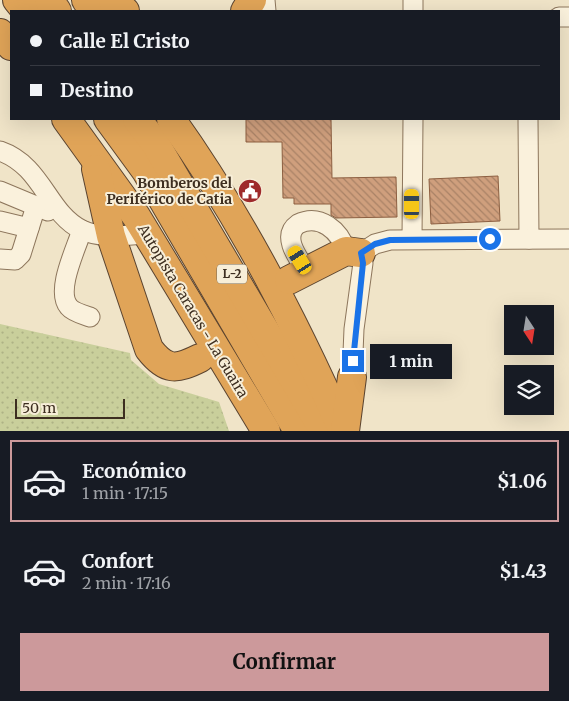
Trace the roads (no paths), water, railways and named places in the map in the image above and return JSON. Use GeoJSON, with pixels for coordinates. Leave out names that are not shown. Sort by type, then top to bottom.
{"type":"FeatureCollection","features":[{"type":"Feature","properties":{"kind":"highway"},"geometry":{"type":"LineString","coordinates":[[17,0],[25,10]]}},
{"type":"Feature","properties":{"kind":"highway"},"geometry":{"type":"LineString","coordinates":[[113,0],[124,10]]}},
{"type":"Feature","properties":{"kind":"highway"},"geometry":{"type":"LineString","coordinates":[[0,33],[10,45]]}},
{"type":"Feature","properties":{"kind":"highway","name":"Autopista Caracas - La Guaira"},"geometry":{"type":"LineString","coordinates":[[67,120],[146,234],[266,431]]}},
{"type":"Feature","properties":{"kind":"highway","name":"Autopista Caracas - La Guaira"},"geometry":{"type":"LineString","coordinates":[[109,120],[146,171],[297,429]]}},
{"type":"Feature","properties":{"kind":"highway","name":"L-2"},"geometry":{"type":"LineString","coordinates":[[138,120],[155,143],[324,431]]}},
{"type":"Feature","properties":{"kind":"highway","name":"L-2"},"geometry":{"type":"LineString","coordinates":[[172,120],[196,154],[278,296],[322,382],[344,431]]}},
{"type":"Feature","properties":{"kind":"highway"},"geometry":{"type":"LineString","coordinates":[[94,158],[110,236],[149,349],[160,362],[170,367],[185,366],[200,358]]}},
{"type":"Feature","properties":{"kind":"highway"},"geometry":{"type":"LineString","coordinates":[[298,275],[353,252]]}},
{"type":"Feature","properties":{"kind":"highway"},"geometry":{"type":"LineString","coordinates":[[233,375],[244,431]]}},
{"type":"Feature","properties":{"kind":"highway","name":"L-2"},"geometry":{"type":"LineString","coordinates":[[233,375],[297,429]]}},
{"type":"Feature","properties":{"kind":"highway"},"geometry":{"type":"LineString","coordinates":[[322,382],[333,385],[352,377]]}},
{"type":"Feature","properties":{"kind":"highway"},"geometry":{"type":"LineString","coordinates":[[344,431],[352,377]]}},
{"type":"Feature","properties":{"kind":"street"},"geometry":{"type":"LineString","coordinates":[[412,239],[413,120]]}},
{"type":"Feature","properties":{"kind":"street"},"geometry":{"type":"LineString","coordinates":[[528,120],[529,239]]}},
{"type":"Feature","properties":{"kind":"street"},"geometry":{"type":"LineString","coordinates":[[0,151],[11,155],[29,168],[75,225],[63,288],[64,299],[70,309],[90,317]]}},
{"type":"Feature","properties":{"kind":"street"},"geometry":{"type":"LineString","coordinates":[[0,191],[75,225],[110,236],[146,234]]}},
{"type":"Feature","properties":{"kind":"street"},"geometry":{"type":"LineString","coordinates":[[0,259],[14,260],[21,254],[36,206]]}},
{"type":"Feature","properties":{"kind":"street"},"geometry":{"type":"LineString","coordinates":[[0,221],[29,228]]}},
{"type":"Feature","properties":{"kind":"street"},"geometry":{"type":"LineString","coordinates":[[298,275],[292,245],[292,232],[298,224],[314,221],[326,224],[363,263],[354,329],[352,377]]}},
{"type":"Feature","properties":{"kind":"street"},"geometry":{"type":"LineString","coordinates":[[353,252],[390,240],[569,239]]}},
{"type":"Feature","properties":{"kind":"place","name":"Bomberos del Periférico de Catia"},"geometry":{"type":"Point","coordinates":[250,191]}}]}
